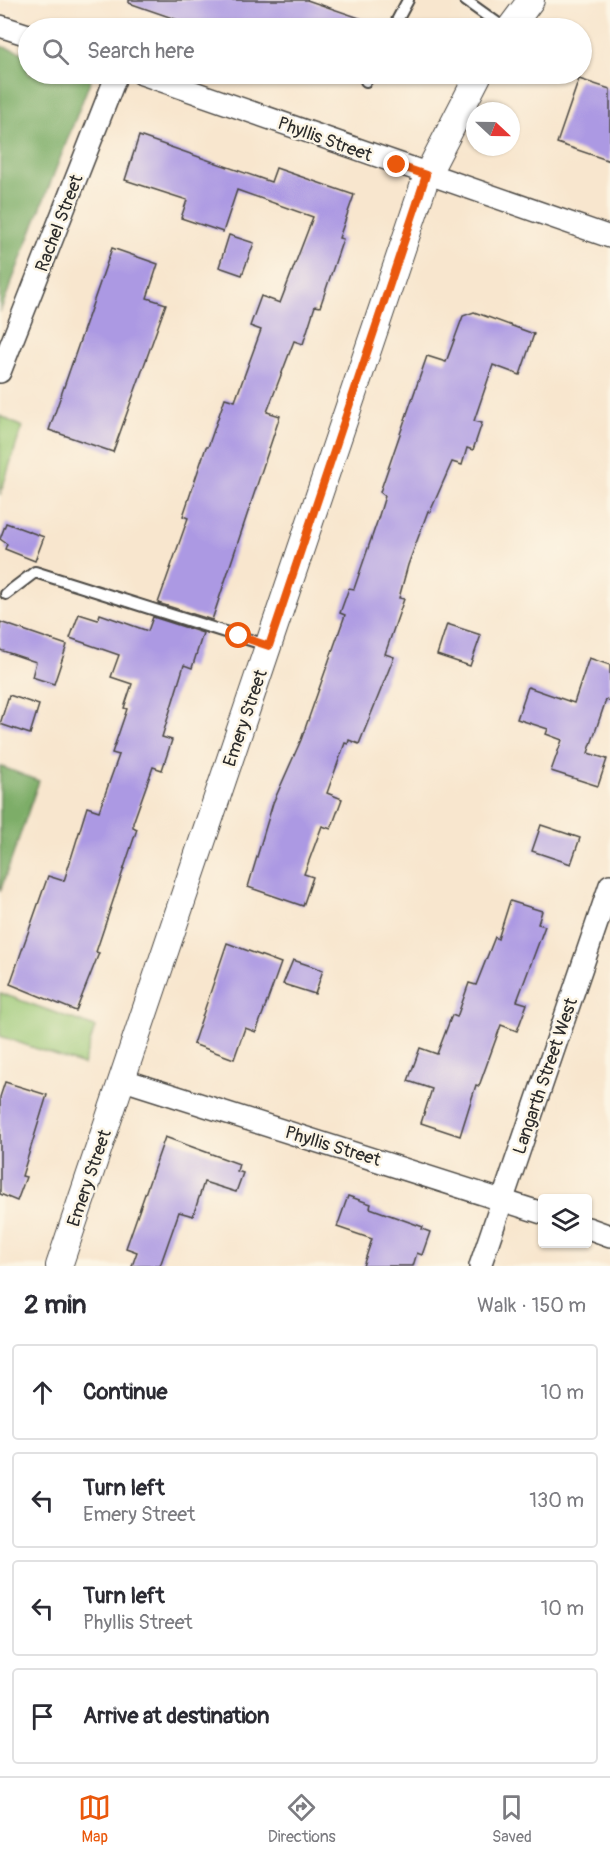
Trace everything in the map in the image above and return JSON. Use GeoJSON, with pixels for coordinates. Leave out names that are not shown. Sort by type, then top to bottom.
{"type":"FeatureCollection","features":[{"type":"Feature","properties":{"kind":"street"},"geometry":{"type":"LineString","coordinates":[[518,18],[531,0]]}},
{"type":"Feature","properties":{"kind":"street"},"geometry":{"type":"LineString","coordinates":[[0,26],[18,32]]}},
{"type":"Feature","properties":{"kind":"street","name":"Rachel Street"},"geometry":{"type":"LineString","coordinates":[[0,372],[113,84]]}},
{"type":"Feature","properties":{"kind":"street","name":"Phyllis Street"},"geometry":{"type":"LineString","coordinates":[[170,84],[426,175],[610,237]]}},
{"type":"Feature","properties":{"kind":"street","name":"Emery Street"},"geometry":{"type":"LineString","coordinates":[[59,1266],[124,1080],[426,175],[474,84]]}},
{"type":"Feature","properties":{"kind":"street","name":"Langarth Street West"},"geometry":{"type":"LineString","coordinates":[[480,1266],[610,885]]}},
{"type":"Feature","properties":{"kind":"street","name":"Phyllis Street"},"geometry":{"type":"LineString","coordinates":[[124,1080],[538,1211]]}},
{"type":"Feature","properties":{"kind":"street"},"geometry":{"type":"LineString","coordinates":[[592,1229],[610,1236]]}},
{"type":"Feature","properties":{"kind":"lane"},"geometry":{"type":"LineString","coordinates":[[398,18],[408,0]]}},
{"type":"Feature","properties":{"kind":"lane"},"geometry":{"type":"LineString","coordinates":[[465,0],[490,18]]}},
{"type":"Feature","properties":{"kind":"lane"},"geometry":{"type":"LineString","coordinates":[[6,594],[34,572],[269,646]]}},
{"type":"Feature","properties":{"kind":"green space"},"geometry":{"type":"Polygon","coordinates":[[[0,46],[18,51],[18,84],[89,84],[0,312],[0,46]]]}},
{"type":"Feature","properties":{"kind":"green space"},"geometry":{"type":"Polygon","coordinates":[[[0,416],[22,427],[0,495],[0,416]]]}},
{"type":"Feature","properties":{"kind":"green space"},"geometry":{"type":"Polygon","coordinates":[[[0,766],[39,781],[0,892],[0,766]]]}},
{"type":"Feature","properties":{"kind":"green space"},"geometry":{"type":"Polygon","coordinates":[[[0,993],[95,1027],[83,1065],[0,1036],[0,993]]]}},
{"type":"Feature","properties":{"kind":"building"},"geometry":{"type":"Polygon","coordinates":[[[129,0],[307,0],[360,18],[172,18],[129,3],[129,0]]]}},
{"type":"Feature","properties":{"kind":"building"},"geometry":{"type":"Polygon","coordinates":[[[592,83],[610,89],[610,161],[557,143],[577,84],[592,83]]]}},
{"type":"Feature","properties":{"kind":"building"},"geometry":{"type":"Polygon","coordinates":[[[139,136],[271,182],[276,168],[354,195],[339,238],[343,239],[320,307],[315,306],[303,344],[294,341],[267,412],[280,416],[212,620],[158,603],[188,518],[183,516],[206,447],[208,447],[225,398],[235,401],[261,330],[250,326],[261,296],[280,303],[313,217],[237,190],[223,232],[181,218],[187,200],[125,180],[139,136]]]}},
{"type":"Feature","properties":{"kind":"building"},"geometry":{"type":"Polygon","coordinates":[[[229,235],[254,243],[242,275],[219,267],[229,235]]]}},
{"type":"Feature","properties":{"kind":"building"},"geometry":{"type":"Polygon","coordinates":[[[112,248],[158,264],[147,298],[166,304],[113,452],[49,430],[112,248]]]}},
{"type":"Feature","properties":{"kind":"building"},"geometry":{"type":"Polygon","coordinates":[[[474,312],[534,334],[520,375],[493,365],[474,421],[482,423],[473,450],[467,448],[462,465],[452,462],[430,512],[428,511],[408,565],[399,598],[404,599],[385,654],[394,657],[359,744],[349,740],[348,744],[345,743],[327,793],[342,799],[331,829],[322,826],[304,874],[313,877],[303,906],[248,887],[273,803],[301,740],[345,615],[340,613],[349,588],[354,589],[377,522],[385,496],[380,492],[427,356],[446,362],[463,316],[474,312]]]}},
{"type":"Feature","properties":{"kind":"building"},"geometry":{"type":"Polygon","coordinates":[[[6,523],[44,537],[35,561],[5,549],[7,544],[0,539],[6,523]]]}},
{"type":"Feature","properties":{"kind":"building"},"geometry":{"type":"Polygon","coordinates":[[[79,614],[98,620],[100,614],[148,631],[153,617],[203,633],[192,668],[184,665],[162,737],[172,740],[162,770],[153,767],[133,823],[133,827],[137,829],[96,952],[99,953],[76,1011],[10,984],[48,876],[64,881],[87,807],[99,811],[119,755],[112,753],[127,709],[124,708],[132,684],[111,677],[119,655],[70,638],[79,614]]]}},
{"type":"Feature","properties":{"kind":"building"},"geometry":{"type":"Polygon","coordinates":[[[0,622],[67,645],[54,684],[32,677],[36,662],[0,650],[0,622]]]}},
{"type":"Feature","properties":{"kind":"building"},"geometry":{"type":"Polygon","coordinates":[[[447,624],[481,635],[470,666],[437,655],[447,624]]]}},
{"type":"Feature","properties":{"kind":"building"},"geometry":{"type":"Polygon","coordinates":[[[589,658],[610,665],[610,701],[606,700],[588,753],[607,759],[598,786],[551,771],[562,740],[546,734],[548,729],[517,719],[528,687],[574,703],[589,658]]]}},
{"type":"Feature","properties":{"kind":"building"},"geometry":{"type":"Polygon","coordinates":[[[9,695],[39,705],[30,734],[0,724],[9,695]]]}},
{"type":"Feature","properties":{"kind":"building"},"geometry":{"type":"Polygon","coordinates":[[[541,825],[580,838],[571,864],[532,851],[541,825]]]}},
{"type":"Feature","properties":{"kind":"building"},"geometry":{"type":"Polygon","coordinates":[[[510,901],[542,911],[538,924],[545,926],[517,1001],[527,1004],[517,1031],[501,1025],[479,1086],[476,1085],[460,1136],[421,1123],[432,1089],[408,1081],[420,1048],[437,1054],[452,1015],[457,1017],[469,983],[476,985],[495,937],[498,939],[510,901]]]}},
{"type":"Feature","properties":{"kind":"building"},"geometry":{"type":"Polygon","coordinates":[[[227,943],[281,963],[256,1032],[245,1028],[234,1059],[193,1044],[227,943]]]}},
{"type":"Feature","properties":{"kind":"building"},"geometry":{"type":"Polygon","coordinates":[[[293,960],[323,970],[315,994],[283,984],[293,960]]]}},
{"type":"Feature","properties":{"kind":"building"},"geometry":{"type":"Polygon","coordinates":[[[5,1082],[47,1095],[22,1176],[26,1177],[17,1201],[0,1194],[0,1097],[5,1082]]]}},
{"type":"Feature","properties":{"kind":"building"},"geometry":{"type":"Polygon","coordinates":[[[165,1137],[239,1164],[237,1171],[243,1173],[236,1192],[204,1182],[193,1216],[179,1212],[160,1266],[132,1266],[137,1252],[126,1248],[165,1137]]]}},
{"type":"Feature","properties":{"kind":"building"},"geometry":{"type":"Polygon","coordinates":[[[348,1196],[371,1204],[370,1208],[423,1227],[422,1229],[430,1232],[422,1255],[417,1253],[413,1266],[363,1266],[372,1239],[337,1227],[348,1196]]]}},
{"type":"Feature","properties":{"kind":"route"},"geometry":{"type":"LineString","coordinates":[[239,636],[269,646],[426,175],[397,165]]}}]}
